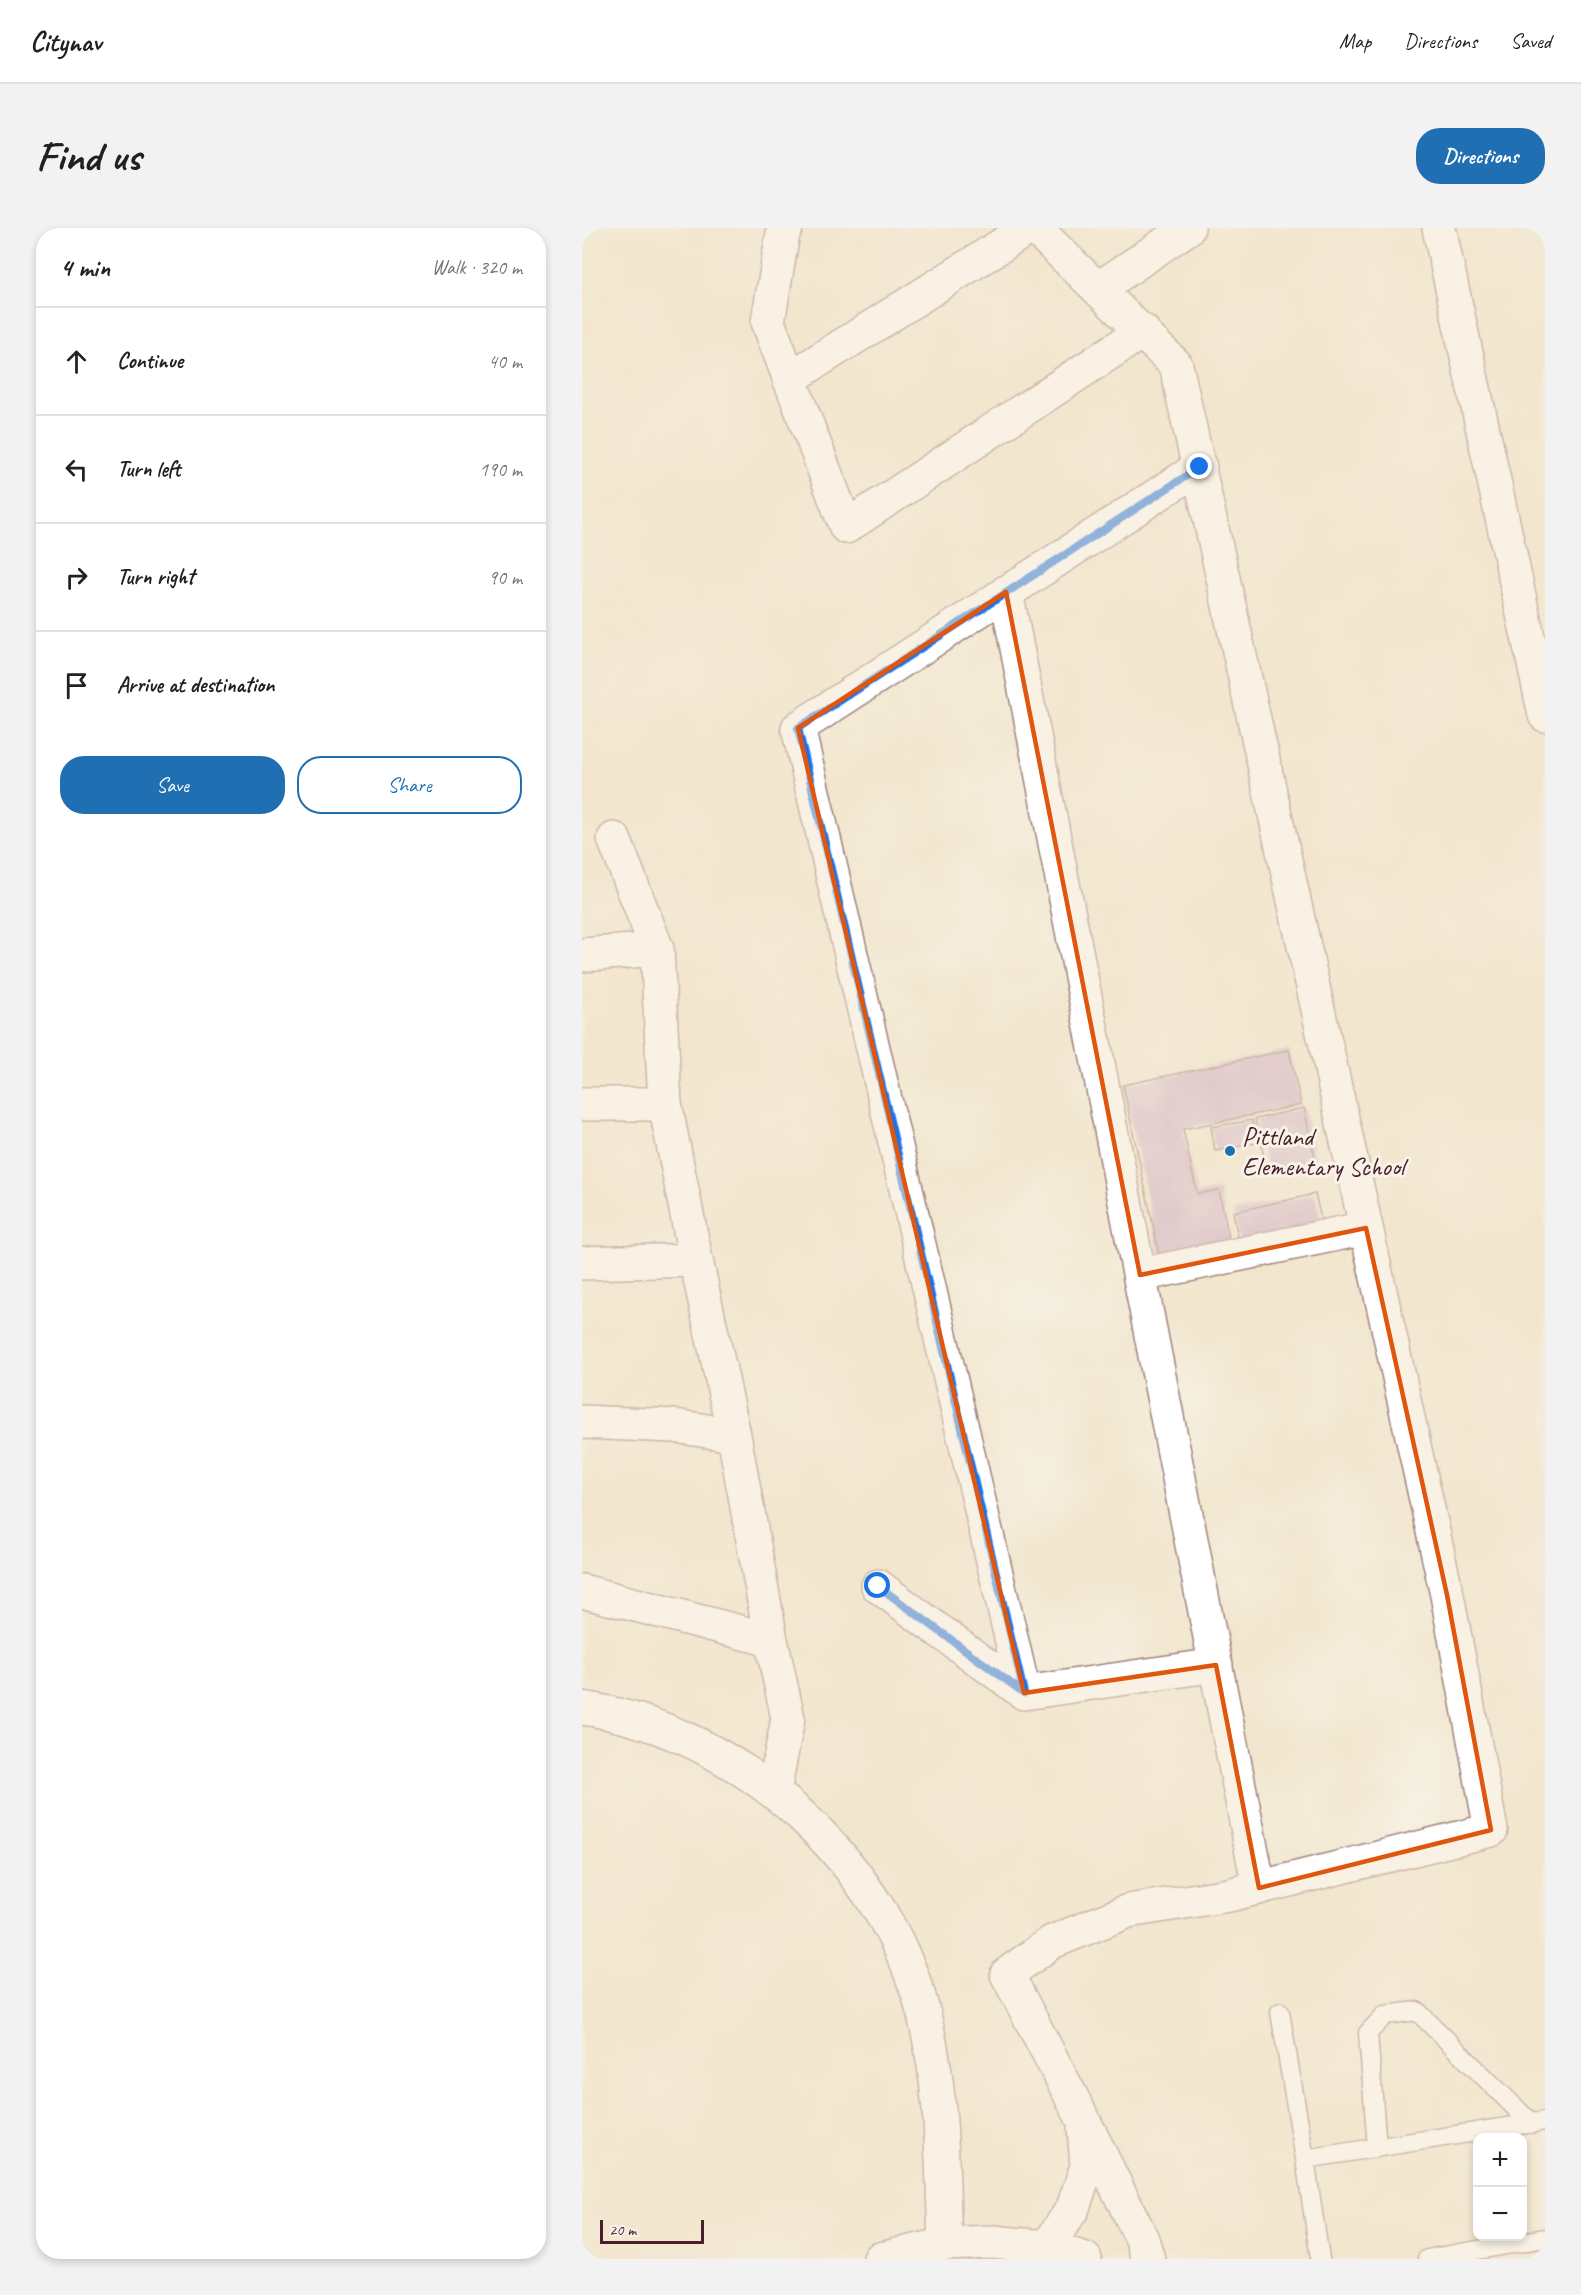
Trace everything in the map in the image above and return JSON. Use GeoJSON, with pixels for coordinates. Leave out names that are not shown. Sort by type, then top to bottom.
{"type":"FeatureCollection","features":[{"type":"Feature","properties":{"kind":"street"},"geometry":{"type":"LineString","coordinates":[[786,228],[783,233],[768,322],[846,527],[1143,331]]}},
{"type":"Feature","properties":{"kind":"street"},"geometry":{"type":"LineString","coordinates":[[789,379],[1029,228]]}},
{"type":"Feature","properties":{"kind":"street"},"geometry":{"type":"LineString","coordinates":[[1035,228],[1176,365],[1447,1595],[1491,1830],[1259,1888],[1128,1911],[1052,1942],[1006,1974],[1084,2121],[1142,2239],[1148,2259]]}},
{"type":"Feature","properties":{"kind":"street"},"geometry":{"type":"LineString","coordinates":[[1098,289],[1188,228]]}},
{"type":"Feature","properties":{"kind":"street"},"geometry":{"type":"LineString","coordinates":[[1439,228],[1545,715]]}},
{"type":"Feature","properties":{"kind":"street"},"geometry":{"type":"LineString","coordinates":[[1024,1693],[798,728],[1200,467]]}},
{"type":"Feature","properties":{"kind":"street"},"geometry":{"type":"LineString","coordinates":[[1006,592],[1259,1888]]}},
{"type":"Feature","properties":{"kind":"street"},"geometry":{"type":"LineString","coordinates":[[614,839],[657,949],[665,1104],[734,1435],[771,1640],[788,1718],[774,1792]]}},
{"type":"Feature","properties":{"kind":"street"},"geometry":{"type":"LineString","coordinates":[[582,955],[657,949]]}},
{"type":"Feature","properties":{"kind":"street"},"geometry":{"type":"LineString","coordinates":[[582,1104],[665,1104]]}},
{"type":"Feature","properties":{"kind":"street"},"geometry":{"type":"LineString","coordinates":[[1140,1275],[1366,1228]]}},
{"type":"Feature","properties":{"kind":"street"},"geometry":{"type":"LineString","coordinates":[[582,1263],[696,1260]]}},
{"type":"Feature","properties":{"kind":"street"},"geometry":{"type":"LineString","coordinates":[[582,1422],[674,1426],[734,1435]]}},
{"type":"Feature","properties":{"kind":"street"},"geometry":{"type":"LineString","coordinates":[[878,1586],[1024,1693],[1216,1665]]}},
{"type":"Feature","properties":{"kind":"street"},"geometry":{"type":"LineString","coordinates":[[582,1591],[771,1640]]}},
{"type":"Feature","properties":{"kind":"street"},"geometry":{"type":"LineString","coordinates":[[582,1708],[612,1713],[673,1732],[722,1758],[774,1792],[824,1837],[871,1893],[907,1960],[926,2022],[936,2080],[945,2244]]}},
{"type":"Feature","properties":{"kind":"street"},"geometry":{"type":"LineString","coordinates":[[1047,2247],[1073,2208],[1087,2166],[1084,2121]]}},
{"type":"Feature","properties":{"kind":"street"},"geometry":{"type":"LineString","coordinates":[[880,2259],[945,2244],[993,2242],[1047,2247],[1085,2259]]}},
{"type":"Feature","properties":{"kind":"lane"},"geometry":{"type":"LineString","coordinates":[[1377,2148],[1368,2033],[1385,2015],[1418,2011],[1539,2122]]}},
{"type":"Feature","properties":{"kind":"lane"},"geometry":{"type":"LineString","coordinates":[[1280,2012],[1320,2259]]}},
{"type":"Feature","properties":{"kind":"lane"},"geometry":{"type":"LineString","coordinates":[[1305,2159],[1539,2122]]}},
{"type":"Feature","properties":{"kind":"lane"},"geometry":{"type":"LineString","coordinates":[[1426,2259],[1545,2238]]}},
{"type":"Feature","properties":{"kind":"highlighted area"},"geometry":{"type":"Polygon","coordinates":[[[1006,592],[1140,1275],[1366,1228],[1447,1595],[1491,1830],[1259,1888],[1216,1665],[1024,1693],[798,728],[1006,592]]]}},
{"type":"Feature","properties":{"kind":"building"},"geometry":{"type":"Polygon","coordinates":[[[1289,1050],[1301,1105],[1183,1129],[1197,1194],[1219,1190],[1230,1243],[1160,1258],[1123,1085],[1289,1050]]]}},
{"type":"Feature","properties":{"kind":"building"},"geometry":{"type":"Polygon","coordinates":[[[1304,1108],[1316,1163],[1268,1173],[1255,1119],[1304,1108]]]}},
{"type":"Feature","properties":{"kind":"building"},"geometry":{"type":"Polygon","coordinates":[[[1252,1120],[1256,1143],[1215,1151],[1211,1127],[1252,1120]]]}},
{"type":"Feature","properties":{"kind":"building"},"geometry":{"type":"Polygon","coordinates":[[[1315,1194],[1322,1224],[1239,1242],[1233,1212],[1315,1194]]]}},
{"type":"Feature","properties":{"kind":"place","name":"Pittland Elementary School"},"geometry":{"type":"Point","coordinates":[1230,1151]}},
{"type":"Feature","properties":{"kind":"route"},"geometry":{"type":"LineString","coordinates":[[878,1586],[1024,1693],[798,728],[1200,467]]}}]}
